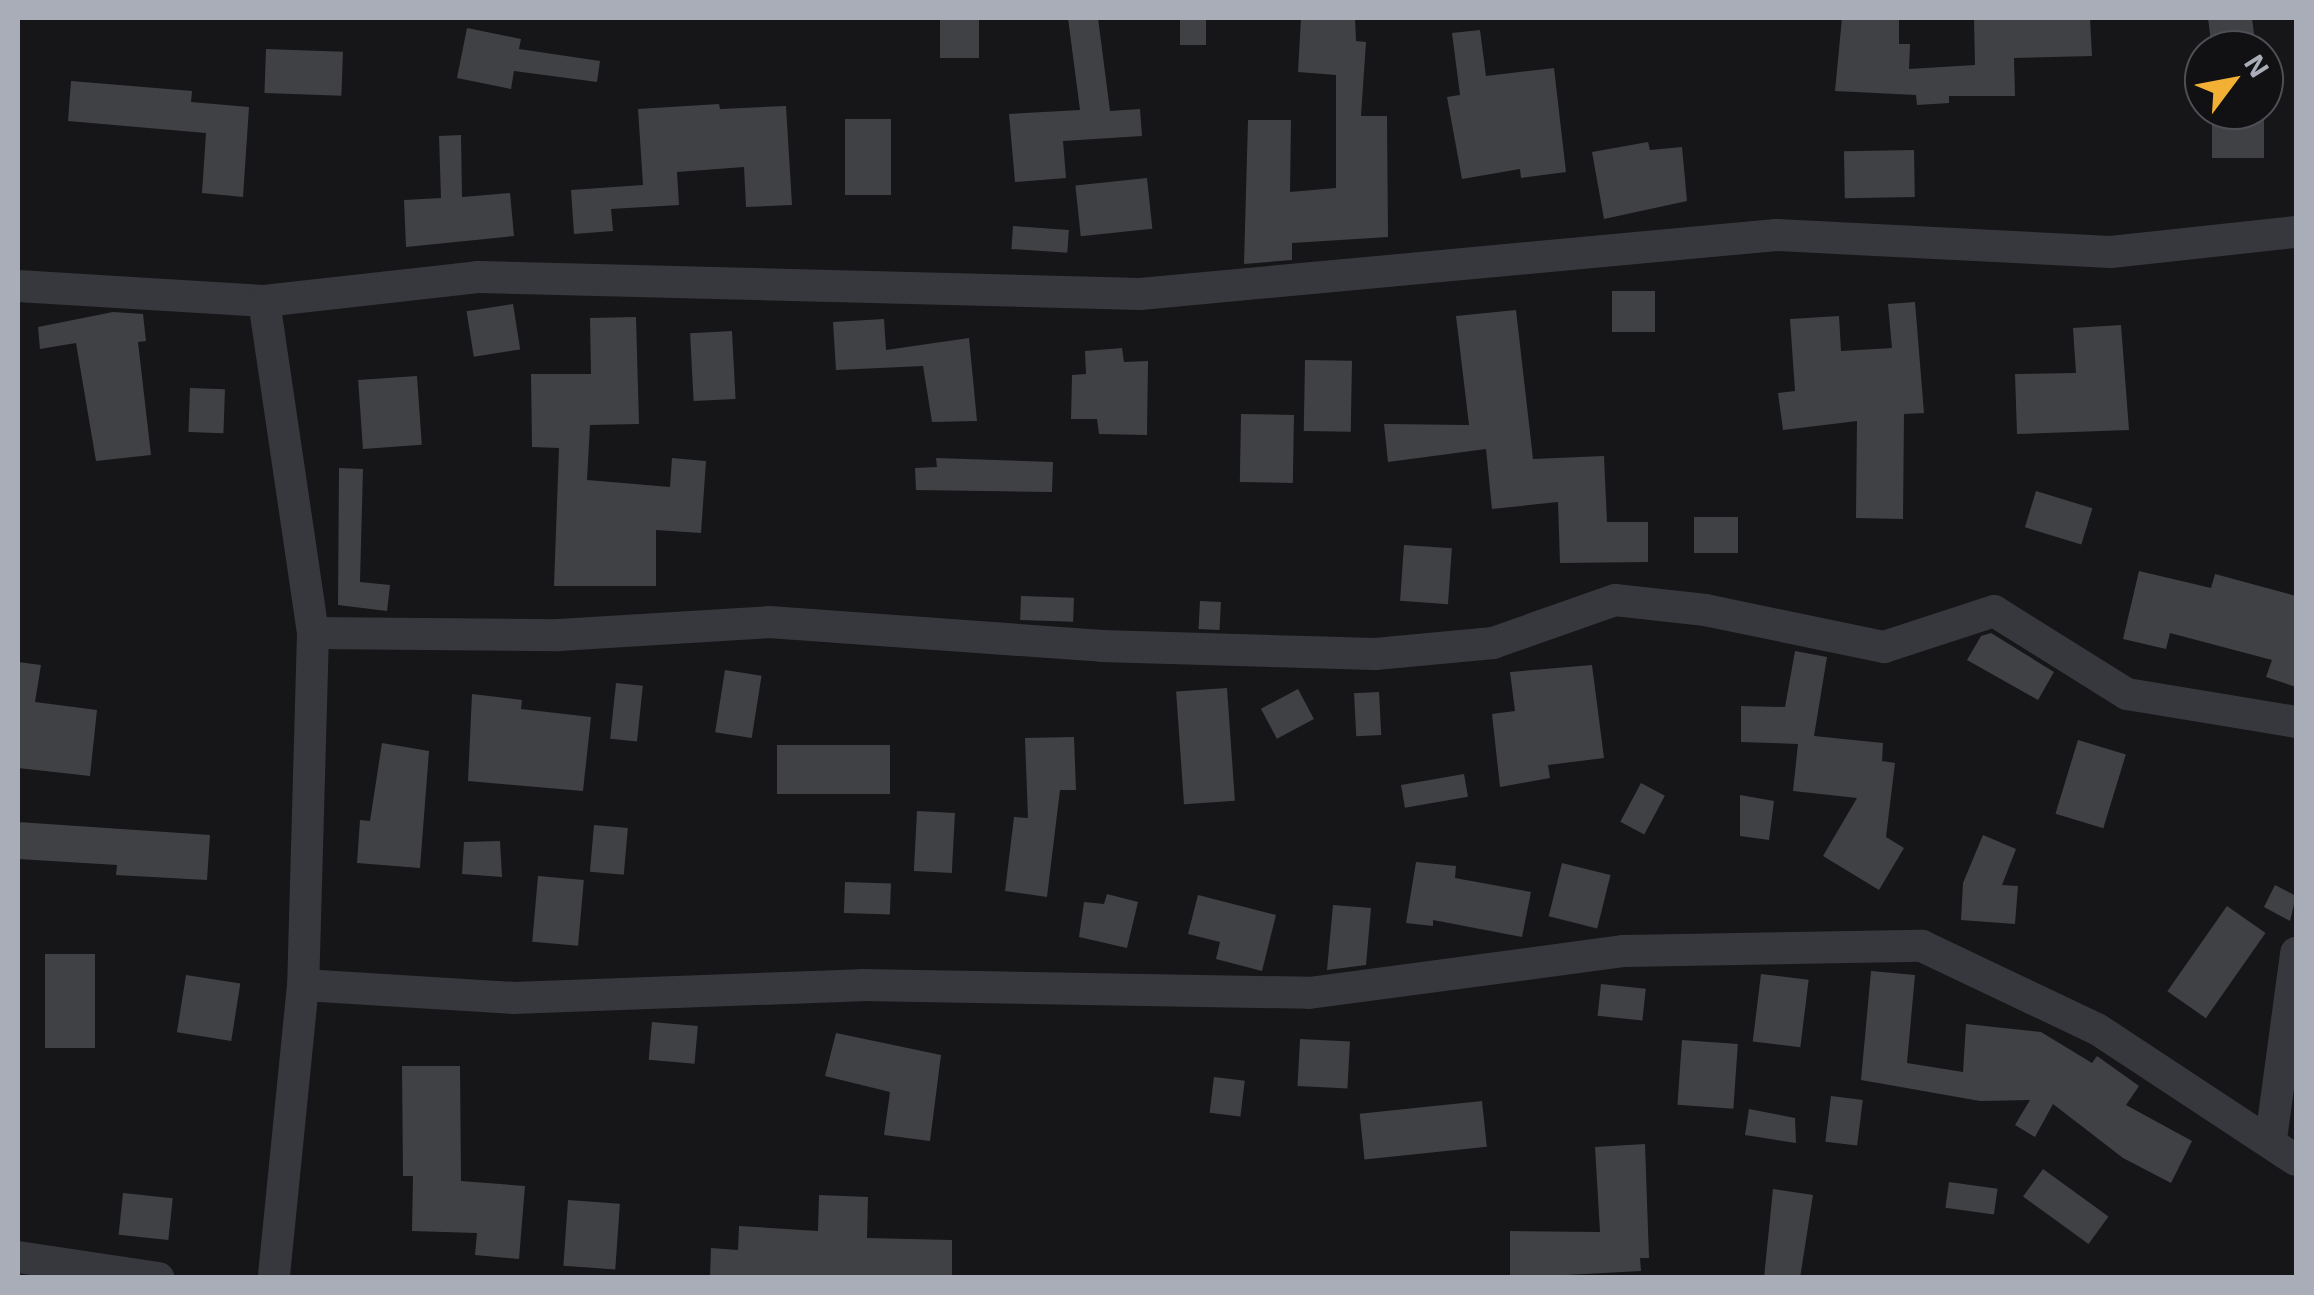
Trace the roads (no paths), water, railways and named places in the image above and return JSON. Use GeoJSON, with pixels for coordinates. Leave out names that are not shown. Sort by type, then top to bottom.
{"type":"FeatureCollection","features":[{"type":"Feature","properties":{"kind":"street"},"geometry":{"type":"LineString","coordinates":[[18,286],[264,301],[478,277],[1140,294],[1776,235],[2111,252],[2296,232]]}},
{"type":"Feature","properties":{"kind":"street"},"geometry":{"type":"LineString","coordinates":[[264,301],[313,633],[303,984],[274,1278]]}},
{"type":"Feature","properties":{"kind":"street"},"geometry":{"type":"LineString","coordinates":[[313,633],[559,635],[768,622],[1176,650],[1376,654],[1493,642],[1615,600],[1705,610],[1884,647],[1994,611],[2127,694],[2296,722]]}},
{"type":"Feature","properties":{"kind":"street"},"geometry":{"type":"LineString","coordinates":[[303,984],[513,998],[862,986],[1310,993],[1624,951],[1922,946],[2097,1029],[2271,1139],[2296,1160]]}},
{"type":"Feature","properties":{"kind":"street"},"geometry":{"type":"LineString","coordinates":[[2271,1139],[2296,953]]}},
{"type":"Feature","properties":{"kind":"street"},"geometry":{"type":"LineString","coordinates":[[18,1258],[158,1278]]}}]}
